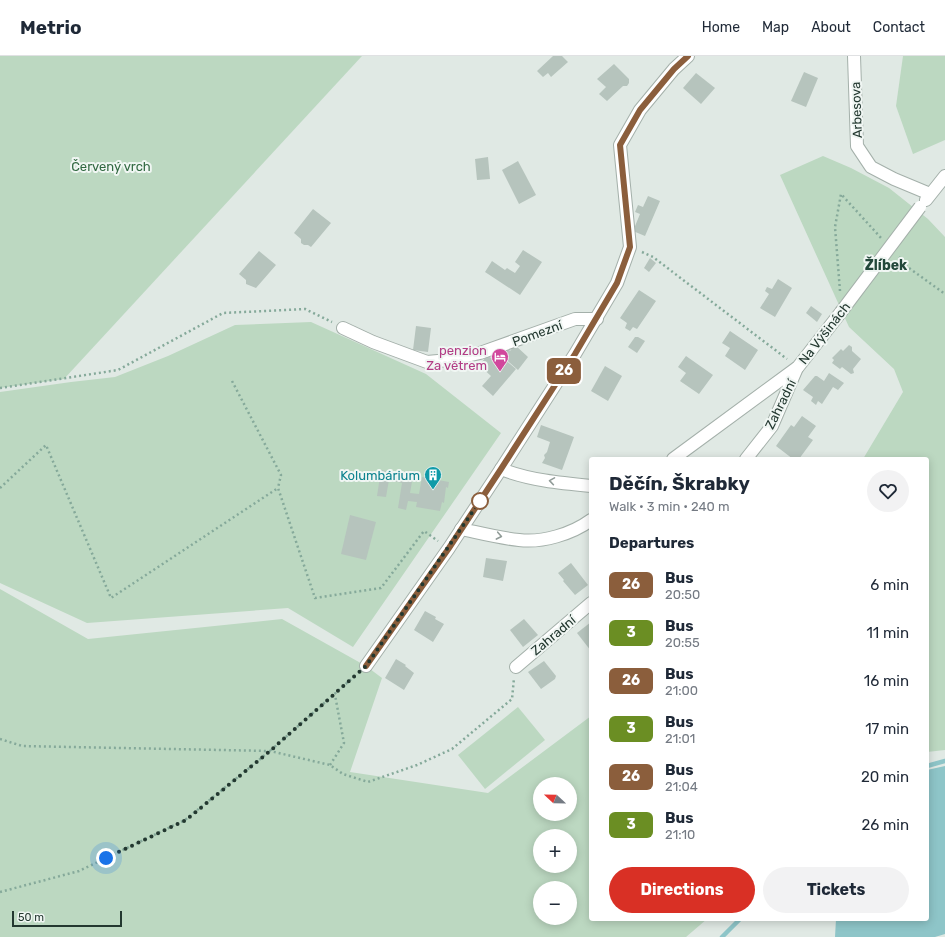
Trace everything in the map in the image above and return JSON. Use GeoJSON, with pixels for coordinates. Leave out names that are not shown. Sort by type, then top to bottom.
{"type":"FeatureCollection","features":[{"type":"Feature","properties":{"kind":"street"},"geometry":{"type":"LineString","coordinates":[[366,666],[449,548],[501,469],[597,318],[617,283],[630,247],[620,145],[640,110],[674,69],[688,56]]}},
{"type":"Feature","properties":{"kind":"street","name":"Arbesova"},"geometry":{"type":"LineString","coordinates":[[854,56],[857,146],[871,167],[894,179],[930,194]]}},
{"type":"Feature","properties":{"kind":"street","name":"Na Výšinách"},"geometry":{"type":"LineString","coordinates":[[676,457],[798,367],[945,176]]}},
{"type":"Feature","properties":{"kind":"street","name":"Pomezní"},"geometry":{"type":"LineString","coordinates":[[343,328],[372,342],[427,362],[449,360],[480,353],[575,319],[597,318]]}},
{"type":"Feature","properties":{"kind":"street","name":"Zahradní"},"geometry":{"type":"LineString","coordinates":[[748,457],[772,426],[798,367]]}},
{"type":"Feature","properties":{"kind":"street"},"geometry":{"type":"LineString","coordinates":[[501,469],[518,476],[589,486]]}},
{"type":"Feature","properties":{"kind":"street"},"geometry":{"type":"LineString","coordinates":[[461,529],[520,540],[550,538],[582,527],[589,522]]}},
{"type":"Feature","properties":{"kind":"street","name":"Zahradní"},"geometry":{"type":"LineString","coordinates":[[516,666],[589,605]]}},
{"type":"Feature","properties":{"kind":"path"},"geometry":{"type":"LineString","coordinates":[[841,312],[835,227],[841,194],[884,240]]}},
{"type":"Feature","properties":{"kind":"path"},"geometry":{"type":"LineString","coordinates":[[630,247],[653,257],[798,367]]}},
{"type":"Feature","properties":{"kind":"path"},"geometry":{"type":"LineString","coordinates":[[894,252],[909,268],[945,294]]}},
{"type":"Feature","properties":{"kind":"path"},"geometry":{"type":"LineString","coordinates":[[0,388],[118,370],[223,313],[305,309],[343,328]]}},
{"type":"Feature","properties":{"kind":"path"},"geometry":{"type":"LineString","coordinates":[[232,381],[281,475],[278,488],[315,598],[381,588],[424,531],[449,548]]}},
{"type":"Feature","properties":{"kind":"path"},"geometry":{"type":"LineString","coordinates":[[0,488],[46,445],[111,598],[278,488]]}},
{"type":"Feature","properties":{"kind":"path"},"geometry":{"type":"LineString","coordinates":[[0,892],[79,871],[186,820],[270,751],[366,666]]}},
{"type":"Feature","properties":{"kind":"path"},"geometry":{"type":"LineString","coordinates":[[0,739],[22,746],[270,751],[330,765],[343,774],[368,782],[417,765],[452,748],[512,699],[516,666]]}},
{"type":"Feature","properties":{"kind":"path"},"geometry":{"type":"LineString","coordinates":[[330,765],[344,743],[334,694]]}},
{"type":"Feature","properties":{"kind":"green space","name":"Červený vrch"},"geometry":{"type":"Polygon","coordinates":[[[0,56],[362,56],[64,379],[0,388],[0,56]]]}},
{"type":"Feature","properties":{"kind":"green space"},"geometry":{"type":"Polygon","coordinates":[[[903,56],[945,56],[945,140],[913,154],[896,106],[903,56]]]}},
{"type":"Feature","properties":{"kind":"green space"},"geometry":{"type":"Polygon","coordinates":[[[823,156],[851,168],[889,188],[928,219],[945,237],[945,750],[929,752],[929,457],[864,457],[903,392],[894,369],[849,327],[780,175],[823,156]]]}},
{"type":"Feature","properties":{"kind":"green space"},"geometry":{"type":"Polygon","coordinates":[[[311,322],[426,374],[501,433],[353,647],[288,608],[87,623],[0,583],[0,392],[115,377],[168,356],[235,325],[311,322]]]}},
{"type":"Feature","properties":{"kind":"green space"},"geometry":{"type":"Polygon","coordinates":[[[0,589],[88,639],[282,619],[366,666],[382,678],[350,772],[488,793],[589,717],[589,921],[705,921],[686,937],[0,937],[0,589]]]}},
{"type":"Feature","properties":{"kind":"green space"},"geometry":{"type":"Polygon","coordinates":[[[518,707],[545,740],[485,789],[458,755],[518,707]]]}},
{"type":"Feature","properties":{"kind":"water"},"geometry":{"type":"Polygon","coordinates":[[[945,766],[945,934],[935,937],[835,937],[836,921],[929,921],[929,770],[945,766]]]}},
{"type":"Feature","properties":{"kind":"building"},"geometry":{"type":"Polygon","coordinates":[[[553,56],[562,56],[568,62],[551,77],[548,73],[543,77],[537,71],[553,56]]]}},
{"type":"Feature","properties":{"kind":"building"},"geometry":{"type":"Polygon","coordinates":[[[614,64],[629,79],[629,83],[627,86],[623,86],[607,101],[599,94],[606,87],[597,79],[614,64]]]}},
{"type":"Feature","properties":{"kind":"building"},"geometry":{"type":"Polygon","coordinates":[[[804,72],[818,78],[806,107],[791,101],[804,72]]]}},
{"type":"Feature","properties":{"kind":"building"},"geometry":{"type":"Polygon","coordinates":[[[696,73],[715,88],[701,104],[683,88],[696,73]]]}},
{"type":"Feature","properties":{"kind":"building"},"geometry":{"type":"Polygon","coordinates":[[[488,157],[490,179],[477,180],[475,159],[488,157]]]}},
{"type":"Feature","properties":{"kind":"building"},"geometry":{"type":"Polygon","coordinates":[[[518,161],[536,195],[519,204],[502,170],[518,161]]]}},
{"type":"Feature","properties":{"kind":"building"},"geometry":{"type":"Polygon","coordinates":[[[648,196],[660,201],[645,236],[633,231],[640,214],[635,212],[638,205],[643,207],[648,196]]]}},
{"type":"Feature","properties":{"kind":"building"},"geometry":{"type":"Polygon","coordinates":[[[313,209],[331,223],[311,247],[301,243],[301,239],[294,233],[313,209]]]}},
{"type":"Feature","properties":{"kind":"building"},"geometry":{"type":"Polygon","coordinates":[[[523,250],[542,262],[520,295],[485,272],[492,261],[505,270],[507,268],[515,273],[520,266],[515,262],[523,250]]]}},
{"type":"Feature","properties":{"kind":"building"},"geometry":{"type":"Polygon","coordinates":[[[259,251],[276,265],[256,288],[246,284],[246,280],[239,274],[259,251]]]}},
{"type":"Feature","properties":{"kind":"building"},"geometry":{"type":"Polygon","coordinates":[[[650,258],[656,263],[649,272],[644,268],[650,258]]]}},
{"type":"Feature","properties":{"kind":"building"},"geometry":{"type":"Polygon","coordinates":[[[778,279],[792,288],[775,317],[760,308],[769,294],[765,291],[767,287],[772,289],[778,279]]]}},
{"type":"Feature","properties":{"kind":"building"},"geometry":{"type":"Polygon","coordinates":[[[639,290],[656,301],[637,329],[633,327],[630,331],[625,328],[627,323],[620,318],[639,290]]]}},
{"type":"Feature","properties":{"kind":"building"},"geometry":{"type":"Polygon","coordinates":[[[811,306],[822,314],[817,322],[806,313],[811,306]]]}},
{"type":"Feature","properties":{"kind":"building"},"geometry":{"type":"Polygon","coordinates":[[[416,326],[431,328],[428,352],[413,350],[416,326]]]}},
{"type":"Feature","properties":{"kind":"building"},"geometry":{"type":"Polygon","coordinates":[[[730,331],[758,350],[745,370],[725,356],[730,348],[722,343],[730,331]]]}},
{"type":"Feature","properties":{"kind":"building"},"geometry":{"type":"Polygon","coordinates":[[[635,337],[645,341],[637,353],[628,347],[635,337]]]}},
{"type":"Feature","properties":{"kind":"building"},"geometry":{"type":"Polygon","coordinates":[[[515,345],[528,357],[518,370],[501,355],[507,347],[510,351],[515,345]]]}},
{"type":"Feature","properties":{"kind":"building"},"geometry":{"type":"Polygon","coordinates":[[[849,345],[852,347],[852,351],[861,359],[853,369],[854,373],[851,374],[842,367],[840,369],[832,363],[834,360],[832,358],[841,349],[843,351],[849,345]]]}},
{"type":"Feature","properties":{"kind":"building","name":"penzion Za větrem"},"geometry":{"type":"Polygon","coordinates":[[[496,352],[516,369],[493,396],[482,386],[491,376],[479,365],[488,355],[491,358],[496,352]]]}},
{"type":"Feature","properties":{"kind":"building"},"geometry":{"type":"Polygon","coordinates":[[[686,356],[713,375],[699,394],[680,381],[686,373],[678,367],[686,356]]]}},
{"type":"Feature","properties":{"kind":"building"},"geometry":{"type":"Polygon","coordinates":[[[605,366],[622,376],[608,401],[591,391],[605,366]]]}},
{"type":"Feature","properties":{"kind":"building"},"geometry":{"type":"Polygon","coordinates":[[[829,373],[844,383],[838,390],[833,387],[822,404],[818,401],[816,405],[811,401],[813,397],[803,390],[815,376],[824,381],[829,373]]]}},
{"type":"Feature","properties":{"kind":"building"},"geometry":{"type":"Polygon","coordinates":[[[802,416],[816,426],[808,437],[813,440],[800,457],[790,457],[776,446],[791,425],[794,427],[802,416]]]}},
{"type":"Feature","properties":{"kind":"building"},"geometry":{"type":"Polygon","coordinates":[[[541,425],[574,437],[562,470],[542,463],[550,442],[537,437],[541,425]]]}},
{"type":"Feature","properties":{"kind":"building","name":"Kolumbárium"},"geometry":{"type":"Polygon","coordinates":[[[381,470],[413,476],[410,493],[419,494],[422,477],[449,482],[448,488],[446,487],[444,503],[442,502],[440,511],[416,507],[417,502],[408,501],[406,510],[398,508],[402,483],[389,480],[386,497],[377,496],[381,470]]]}},
{"type":"Feature","properties":{"kind":"building"},"geometry":{"type":"Polygon","coordinates":[[[350,515],[376,522],[366,560],[341,554],[350,515]]]}},
{"type":"Feature","properties":{"kind":"building"},"geometry":{"type":"Polygon","coordinates":[[[486,558],[507,561],[503,581],[483,577],[486,558]]]}},
{"type":"Feature","properties":{"kind":"building"},"geometry":{"type":"Polygon","coordinates":[[[571,563],[588,585],[575,595],[558,573],[571,563]]]}},
{"type":"Feature","properties":{"kind":"building"},"geometry":{"type":"Polygon","coordinates":[[[425,611],[436,617],[435,619],[444,624],[433,642],[414,630],[425,611]]]}},
{"type":"Feature","properties":{"kind":"building"},"geometry":{"type":"Polygon","coordinates":[[[524,619],[538,635],[523,647],[510,630],[524,619]]]}},
{"type":"Feature","properties":{"kind":"building"},"geometry":{"type":"Polygon","coordinates":[[[589,624],[589,648],[577,633],[589,624]]]}},
{"type":"Feature","properties":{"kind":"building"},"geometry":{"type":"Polygon","coordinates":[[[396,659],[406,665],[405,666],[414,673],[404,690],[385,678],[396,659]]]}},
{"type":"Feature","properties":{"kind":"building"},"geometry":{"type":"Polygon","coordinates":[[[544,661],[556,676],[555,679],[541,689],[528,672],[544,661]]]}},
{"type":"Feature","properties":{"kind":"waterway"},"geometry":{"type":"LineString","coordinates":[[929,765],[945,761]]}},
{"type":"Feature","properties":{"kind":"waterway"},"geometry":{"type":"LineString","coordinates":[[722,937],[738,921]]}},
{"type":"Feature","properties":{"kind":"bus line","name":"26"},"geometry":{"type":"LineString","coordinates":[[366,666],[449,548],[501,469],[575,354],[617,283],[630,247],[620,145],[640,110],[674,69],[688,56]]}},
{"type":"Feature","properties":{"kind":"place","name":"penzion Za větrem"},"geometry":{"type":"Point","coordinates":[500,372]}},
{"type":"Feature","properties":{"kind":"place","name":"Kolumbárium"},"geometry":{"type":"Point","coordinates":[433,490]}},
{"type":"Feature","properties":{"kind":"district","name":"Žlíbek"},"geometry":{"type":"Point","coordinates":[886,265]}},
{"type":"Feature","properties":{"kind":"route"},"geometry":{"type":"LineString","coordinates":[[106,858],[186,820],[270,751],[366,666],[449,548],[480,501]]}}]}
